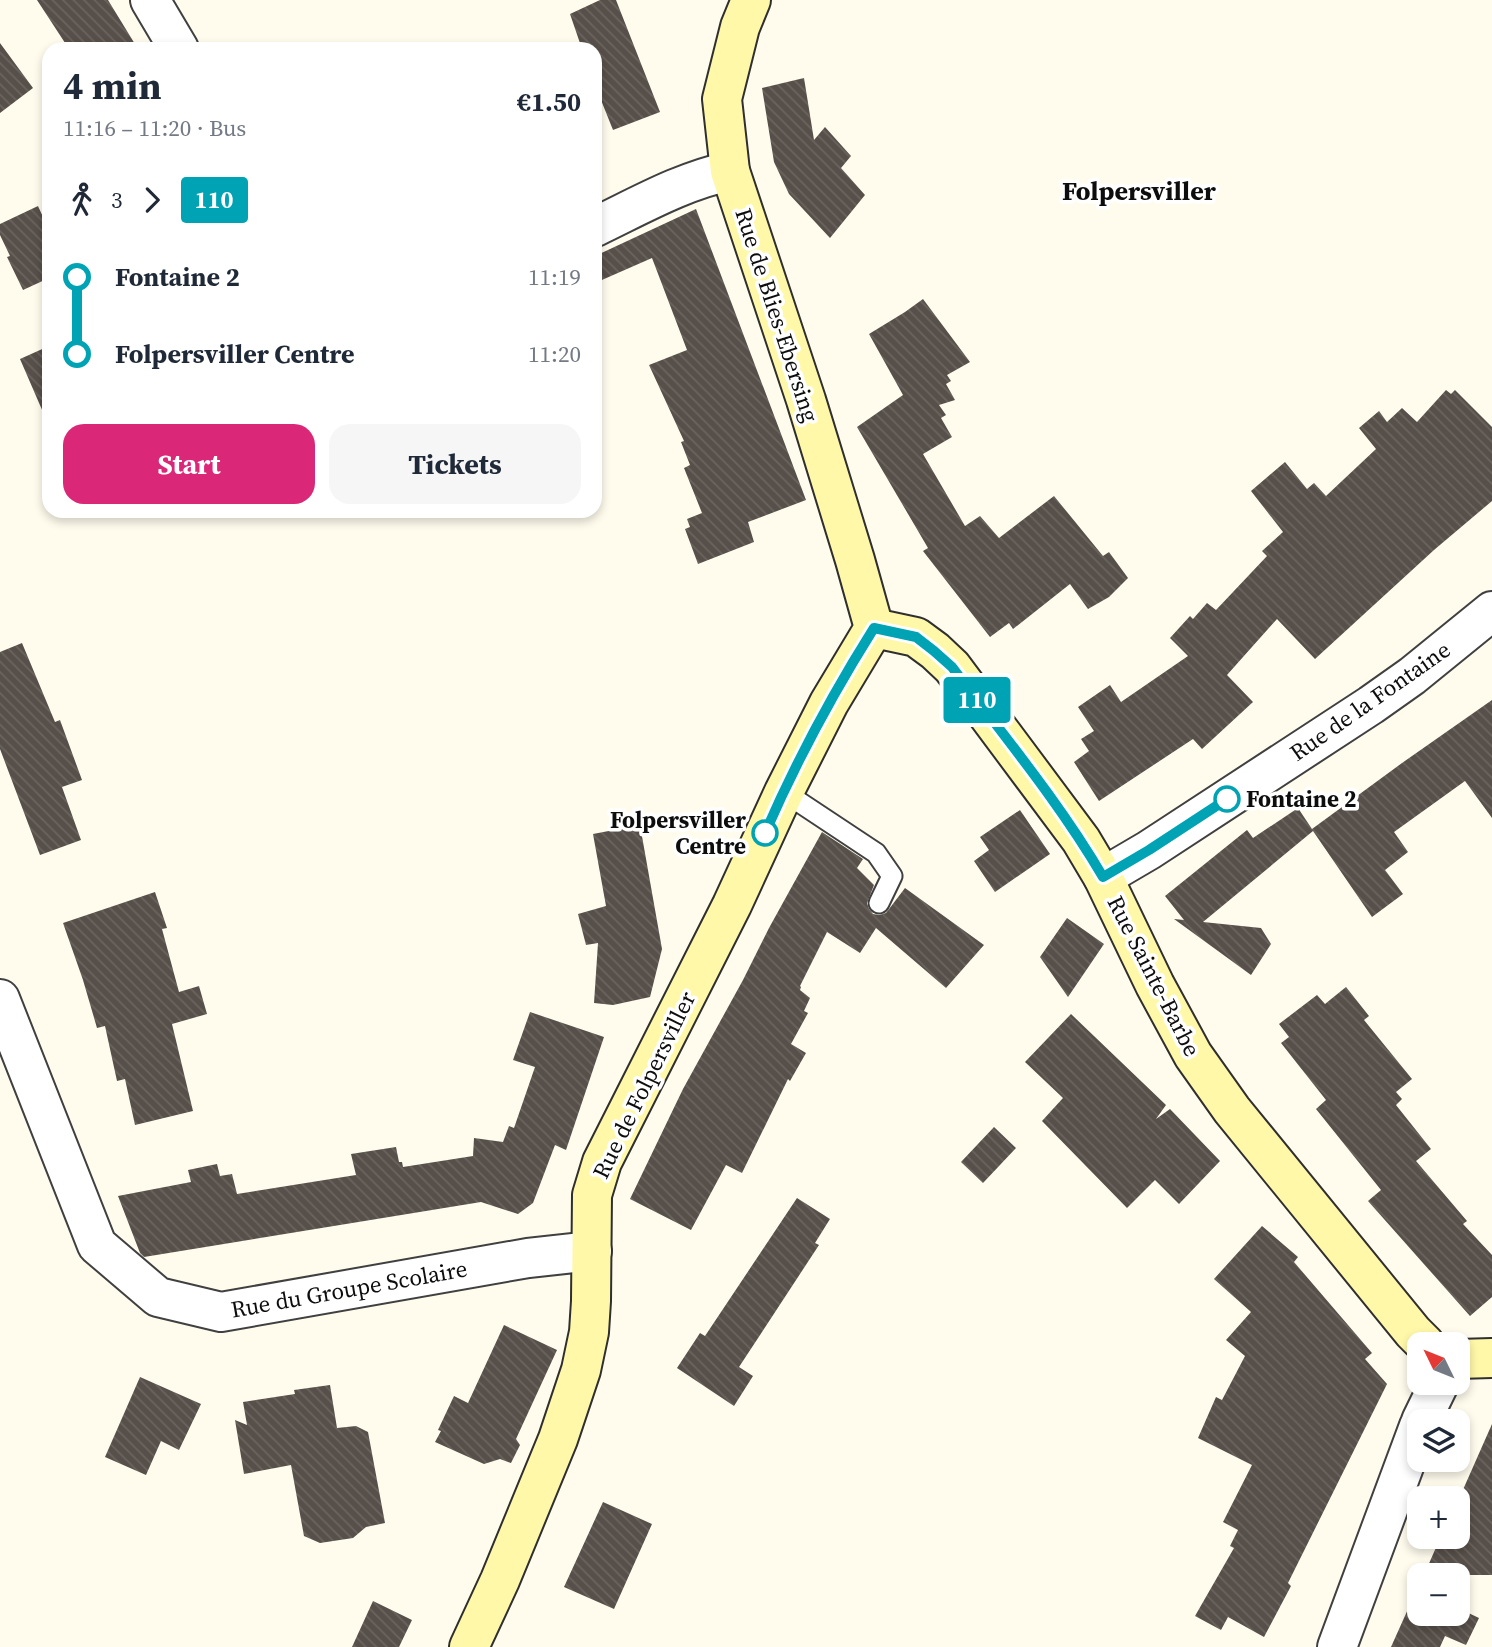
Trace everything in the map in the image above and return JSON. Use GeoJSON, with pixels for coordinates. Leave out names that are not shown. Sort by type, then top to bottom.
{"type":"FeatureCollection","features":[{"type":"Feature","properties":{"kind":"street"},"geometry":{"type":"LineString","coordinates":[[150,0],[175,42]]}},
{"type":"Feature","properties":{"kind":"street","name":"Rue de Blies-Ebersing"},"geometry":{"type":"LineString","coordinates":[[751,0],[740,27],[722,99],[730,171],[806,400],[874,628]]}},
{"type":"Feature","properties":{"kind":"street"},"geometry":{"type":"LineString","coordinates":[[602,224],[710,175],[730,171]]}},
{"type":"Feature","properties":{"kind":"street","name":"Rue de la Fontaine"},"geometry":{"type":"LineString","coordinates":[[1103,877],[1149,850],[1371,705],[1412,676],[1492,611]]}},
{"type":"Feature","properties":{"kind":"street","name":"Rue de Folpersviller"},"geometry":{"type":"LineString","coordinates":[[469,1647],[500,1580],[558,1439],[581,1370],[589,1332],[592,1195],[602,1162],[732,905],[829,703],[874,628]]}},
{"type":"Feature","properties":{"kind":"street","name":"Rue Sainte-Barbe"},"geometry":{"type":"LineString","coordinates":[[874,628],[916,637],[952,667],[1081,840],[1103,877],[1155,985],[1193,1055],[1232,1110],[1413,1332]]}},
{"type":"Feature","properties":{"kind":"street","name":"Rue du Groupe Scolaire"},"geometry":{"type":"LineString","coordinates":[[0,999],[97,1245],[158,1297],[221,1312],[528,1258],[592,1251]]}},
{"type":"Feature","properties":{"kind":"street"},"geometry":{"type":"LineString","coordinates":[[1470,1359],[1492,1359]]}},
{"type":"Feature","properties":{"kind":"street"},"geometry":{"type":"LineString","coordinates":[[1336,1647],[1407,1458]]}},
{"type":"Feature","properties":{"kind":"lane"},"geometry":{"type":"LineString","coordinates":[[784,792],[876,853],[892,876],[879,903]]}},
{"type":"Feature","properties":{"kind":"building"},"geometry":{"type":"Polygon","coordinates":[[[37,0],[108,0],[134,42],[64,42],[37,0]]]}},
{"type":"Feature","properties":{"kind":"building"},"geometry":{"type":"Polygon","coordinates":[[[600,0],[616,0],[660,112],[613,130],[602,102],[602,42],[580,42],[570,14],[600,0]]]}},
{"type":"Feature","properties":{"kind":"building"},"geometry":{"type":"Polygon","coordinates":[[[0,43],[33,88],[0,113],[0,43]]]}},
{"type":"Feature","properties":{"kind":"building"},"geometry":{"type":"Polygon","coordinates":[[[804,78],[814,140],[825,127],[851,156],[841,168],[865,195],[830,238],[789,194],[774,162],[762,88],[804,78]]]}},
{"type":"Feature","properties":{"kind":"building"},"geometry":{"type":"Polygon","coordinates":[[[38,206],[42,215],[42,281],[23,290],[7,257],[10,256],[0,235],[0,224],[38,206]]]}},
{"type":"Feature","properties":{"kind":"building"},"geometry":{"type":"Polygon","coordinates":[[[696,209],[806,500],[748,522],[754,542],[698,564],[685,529],[690,527],[687,519],[702,513],[684,468],[690,465],[681,442],[684,441],[649,365],[687,350],[652,258],[602,280],[602,253],[696,209]]]}},
{"type":"Feature","properties":{"kind":"building"},"geometry":{"type":"Polygon","coordinates":[[[923,299],[970,362],[947,375],[951,381],[946,384],[955,400],[939,405],[946,415],[941,418],[952,437],[923,454],[965,526],[980,516],[999,538],[1054,496],[1103,556],[1109,552],[1128,578],[1109,597],[1088,609],[1070,584],[1013,629],[1009,623],[990,637],[923,551],[928,548],[857,427],[903,395],[869,334],[923,299]]]}},
{"type":"Feature","properties":{"kind":"building"},"geometry":{"type":"Polygon","coordinates":[[[42,349],[42,410],[20,359],[42,349]]]}},
{"type":"Feature","properties":{"kind":"building"},"geometry":{"type":"Polygon","coordinates":[[[1446,390],[1451,394],[1455,390],[1492,427],[1492,501],[1315,659],[1277,619],[1227,675],[1253,702],[1202,749],[1193,739],[1099,801],[1074,762],[1089,751],[1081,739],[1094,731],[1078,707],[1110,685],[1121,702],[1188,656],[1170,638],[1190,616],[1193,619],[1207,603],[1216,610],[1267,556],[1262,551],[1283,532],[1251,491],[1285,462],[1307,489],[1314,483],[1326,496],[1376,449],[1359,428],[1379,411],[1387,422],[1402,408],[1417,422],[1446,390]]]}},
{"type":"Feature","properties":{"kind":"building"},"geometry":{"type":"Polygon","coordinates":[[[22,643],[55,722],[60,720],[82,780],[62,787],[81,840],[40,855],[0,749],[0,652],[22,643]]]}},
{"type":"Feature","properties":{"kind":"building"},"geometry":{"type":"Polygon","coordinates":[[[1492,700],[1492,818],[1465,781],[1394,832],[1408,852],[1385,870],[1403,894],[1372,917],[1313,831],[1203,922],[1261,928],[1271,944],[1251,975],[1174,919],[1184,920],[1165,896],[1247,830],[1253,838],[1298,808],[1312,829],[1492,700]]]}},
{"type":"Feature","properties":{"kind":"building"},"geometry":{"type":"Polygon","coordinates":[[[1020,810],[1050,854],[995,892],[974,861],[989,850],[980,837],[1020,810]]]}},
{"type":"Feature","properties":{"kind":"building"},"geometry":{"type":"Polygon","coordinates":[[[640,825],[662,949],[650,997],[613,1005],[594,1003],[598,943],[586,945],[578,914],[606,906],[593,834],[640,825]]]}},
{"type":"Feature","properties":{"kind":"building"},"geometry":{"type":"Polygon","coordinates":[[[822,832],[863,859],[857,868],[874,885],[867,903],[873,914],[886,913],[905,888],[984,945],[946,988],[876,928],[860,953],[827,932],[800,986],[800,990],[810,998],[804,1011],[808,1013],[791,1044],[806,1053],[790,1081],[788,1079],[742,1173],[726,1165],[691,1230],[630,1199],[683,1089],[822,832]]]}},
{"type":"Feature","properties":{"kind":"building"},"geometry":{"type":"Polygon","coordinates":[[[155,892],[167,928],[162,929],[179,992],[199,986],[207,1014],[172,1024],[193,1111],[135,1125],[125,1079],[117,1081],[105,1026],[97,1028],[63,923],[155,892]]]}},
{"type":"Feature","properties":{"kind":"building"},"geometry":{"type":"Polygon","coordinates":[[[1067,918],[1104,944],[1068,997],[1040,957],[1067,918]]]}},
{"type":"Feature","properties":{"kind":"building"},"geometry":{"type":"Polygon","coordinates":[[[1346,987],[1369,1016],[1364,1020],[1412,1079],[1396,1092],[1402,1099],[1396,1105],[1431,1149],[1416,1161],[1467,1221],[1463,1224],[1492,1255],[1492,1297],[1470,1316],[1368,1201],[1381,1190],[1316,1109],[1326,1100],[1281,1043],[1289,1037],[1279,1024],[1317,995],[1325,1004],[1346,987]]]}},
{"type":"Feature","properties":{"kind":"building"},"geometry":{"type":"Polygon","coordinates":[[[530,1012],[604,1037],[566,1150],[555,1145],[533,1203],[518,1214],[481,1202],[144,1257],[140,1253],[118,1196],[191,1182],[188,1170],[217,1164],[220,1176],[232,1174],[237,1194],[356,1175],[351,1154],[396,1147],[399,1162],[402,1162],[403,1167],[473,1156],[474,1138],[503,1142],[509,1126],[514,1128],[535,1067],[513,1060],[530,1012]]]}},
{"type":"Feature","properties":{"kind":"building"},"geometry":{"type":"Polygon","coordinates":[[[1071,1014],[1166,1105],[1156,1119],[1170,1109],[1220,1161],[1179,1204],[1155,1180],[1127,1208],[1042,1121],[1063,1098],[1025,1062],[1071,1014]]]}},
{"type":"Feature","properties":{"kind":"building"},"geometry":{"type":"Polygon","coordinates":[[[994,1127],[1016,1148],[983,1183],[961,1162],[994,1127]]]}},
{"type":"Feature","properties":{"kind":"building"},"geometry":{"type":"Polygon","coordinates":[[[797,1198],[830,1219],[815,1243],[819,1245],[739,1367],[753,1376],[734,1406],[677,1368],[700,1333],[705,1336],[797,1198]]]}},
{"type":"Feature","properties":{"kind":"building"},"geometry":{"type":"Polygon","coordinates":[[[1262,1226],[1298,1257],[1294,1262],[1372,1353],[1365,1359],[1387,1384],[1264,1637],[1228,1617],[1221,1630],[1195,1616],[1234,1548],[1230,1546],[1238,1530],[1223,1522],[1252,1465],[1198,1438],[1216,1397],[1222,1400],[1245,1356],[1226,1340],[1251,1312],[1214,1279],[1262,1226]]]}},
{"type":"Feature","properties":{"kind":"building"},"geometry":{"type":"Polygon","coordinates":[[[504,1325],[557,1350],[516,1439],[520,1445],[511,1463],[500,1459],[484,1464],[435,1442],[454,1396],[468,1403],[504,1325]]]}},
{"type":"Feature","properties":{"kind":"building"},"geometry":{"type":"Polygon","coordinates":[[[140,1377],[201,1404],[179,1450],[161,1441],[146,1475],[105,1457],[140,1377]]]}},
{"type":"Feature","properties":{"kind":"building"},"geometry":{"type":"Polygon","coordinates":[[[330,1385],[337,1428],[356,1426],[368,1432],[385,1523],[366,1527],[353,1538],[320,1543],[304,1536],[291,1465],[244,1474],[235,1420],[247,1425],[243,1402],[295,1394],[294,1390],[330,1385]]]}},
{"type":"Feature","properties":{"kind":"building"},"geometry":{"type":"Polygon","coordinates":[[[1492,1424],[1492,1575],[1470,1575],[1470,1563],[1429,1563],[1435,1549],[1470,1549],[1470,1486],[1465,1486],[1492,1424]]]}},
{"type":"Feature","properties":{"kind":"building"},"geometry":{"type":"Polygon","coordinates":[[[603,1502],[652,1524],[614,1609],[564,1587],[603,1502]]]}},
{"type":"Feature","properties":{"kind":"building"},"geometry":{"type":"Polygon","coordinates":[[[373,1601],[412,1620],[399,1647],[352,1647],[373,1601]]]}},
{"type":"Feature","properties":{"kind":"building"},"geometry":{"type":"Polygon","coordinates":[[[1407,1611],[1407,1626],[1470,1626],[1470,1614],[1479,1618],[1466,1645],[1445,1636],[1440,1647],[1391,1647],[1407,1611]]]}},
{"type":"Feature","properties":{"kind":"bus line","name":"110"},"geometry":{"type":"LineString","coordinates":[[765,833],[829,703],[874,628],[916,637],[952,667],[1059,808],[1103,877],[1227,799]]}},
{"type":"Feature","properties":{"kind":"place","name":"Fontaine 2"},"geometry":{"type":"Point","coordinates":[1227,799]}},
{"type":"Feature","properties":{"kind":"place","name":"Folpersviller Centre"},"geometry":{"type":"Point","coordinates":[765,833]}},
{"type":"Feature","properties":{"kind":"district","name":"Folpersviller"},"geometry":{"type":"Point","coordinates":[1139,191]}}]}
